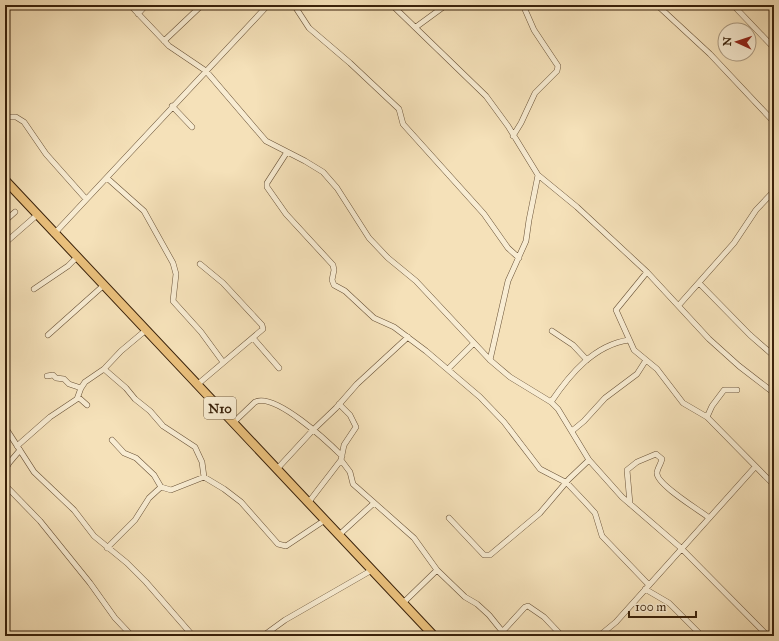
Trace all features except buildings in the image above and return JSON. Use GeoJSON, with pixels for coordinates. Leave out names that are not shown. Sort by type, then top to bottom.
{"type":"FeatureCollection","features":[{"type":"Feature","properties":{"kind":"main road","name":"N10"},"geometry":{"type":"LineString","coordinates":[[5,180],[54,234],[198,384],[434,636]]}},
{"type":"Feature","properties":{"kind":"street"},"geometry":{"type":"LineString","coordinates":[[130,5],[164,41],[206,71],[262,138],[323,172],[337,188],[369,238],[388,258],[416,281],[490,360],[510,377],[551,402],[558,409],[589,460],[630,504],[681,548],[768,636]]}},
{"type":"Feature","properties":{"kind":"street"},"geometry":{"type":"LineString","coordinates":[[138,14],[146,5]]}},
{"type":"Feature","properties":{"kind":"street"},"geometry":{"type":"LineString","coordinates":[[164,41],[202,5]]}},
{"type":"Feature","properties":{"kind":"street"},"geometry":{"type":"LineString","coordinates":[[54,234],[268,5]]}},
{"type":"Feature","properties":{"kind":"street"},"geometry":{"type":"LineString","coordinates":[[294,5],[309,28],[350,63],[399,109],[403,124],[484,214],[508,248],[519,258]]}},
{"type":"Feature","properties":{"kind":"street"},"geometry":{"type":"LineString","coordinates":[[392,5],[486,96],[538,175],[577,207],[647,272],[680,305],[708,339],[739,366],[774,393]]}},
{"type":"Feature","properties":{"kind":"street"},"geometry":{"type":"LineString","coordinates":[[416,28],[446,5]]}},
{"type":"Feature","properties":{"kind":"street"},"geometry":{"type":"LineString","coordinates":[[513,136],[521,123],[535,93],[555,73],[558,66],[534,30],[523,5]]}},
{"type":"Feature","properties":{"kind":"street"},"geometry":{"type":"LineString","coordinates":[[656,5],[710,54],[774,122]]}},
{"type":"Feature","properties":{"kind":"street"},"geometry":{"type":"LineString","coordinates":[[733,5],[774,48]]}},
{"type":"Feature","properties":{"kind":"street"},"geometry":{"type":"LineString","coordinates":[[172,106],[192,127]]}},
{"type":"Feature","properties":{"kind":"street"},"geometry":{"type":"LineString","coordinates":[[5,117],[16,117],[24,122],[46,154],[86,199]]}},
{"type":"Feature","properties":{"kind":"street"},"geometry":{"type":"LineString","coordinates":[[287,152],[267,183],[267,187],[286,214],[322,251],[333,265],[334,270],[332,280],[334,285],[345,291],[374,318],[394,327],[408,337],[480,397],[504,422],[540,469],[566,484],[595,513],[599,530],[604,539],[648,584]]}},
{"type":"Feature","properties":{"kind":"street"},"geometry":{"type":"LineString","coordinates":[[490,360],[508,281],[526,241],[538,175]]}},
{"type":"Feature","properties":{"kind":"street"},"geometry":{"type":"LineString","coordinates":[[107,178],[144,211],[174,263],[176,274],[173,302],[201,332],[223,362]]}},
{"type":"Feature","properties":{"kind":"street"},"geometry":{"type":"LineString","coordinates":[[680,305],[700,284],[734,243],[762,203],[774,191]]}},
{"type":"Feature","properties":{"kind":"street"},"geometry":{"type":"LineString","coordinates":[[5,221],[15,212]]}},
{"type":"Feature","properties":{"kind":"street"},"geometry":{"type":"LineString","coordinates":[[5,243],[37,215]]}},
{"type":"Feature","properties":{"kind":"street"},"geometry":{"type":"LineString","coordinates":[[34,289],[77,257]]}},
{"type":"Feature","properties":{"kind":"street"},"geometry":{"type":"LineString","coordinates":[[198,384],[263,329],[262,325],[223,283],[200,264]]}},
{"type":"Feature","properties":{"kind":"street"},"geometry":{"type":"LineString","coordinates":[[647,272],[616,310],[634,350],[657,369],[685,405],[708,417],[774,485]]}},
{"type":"Feature","properties":{"kind":"street"},"geometry":{"type":"LineString","coordinates":[[700,284],[750,335],[774,356]]}},
{"type":"Feature","properties":{"kind":"street"},"geometry":{"type":"LineString","coordinates":[[48,335],[104,285]]}},
{"type":"Feature","properties":{"kind":"street"},"geometry":{"type":"LineString","coordinates":[[5,470],[19,448],[50,417],[78,397],[81,388],[87,380],[104,369],[121,351],[146,330]]}},
{"type":"Feature","properties":{"kind":"street"},"geometry":{"type":"LineString","coordinates":[[552,331],[573,345],[587,360]]}},
{"type":"Feature","properties":{"kind":"street"},"geometry":{"type":"LineString","coordinates":[[277,469],[313,430],[340,404],[357,384],[408,337]]}},
{"type":"Feature","properties":{"kind":"street"},"geometry":{"type":"LineString","coordinates":[[252,338],[279,368]]}},
{"type":"Feature","properties":{"kind":"street"},"geometry":{"type":"LineString","coordinates":[[551,402],[570,378],[598,350],[620,341],[629,340]]}},
{"type":"Feature","properties":{"kind":"street"},"geometry":{"type":"LineString","coordinates":[[448,369],[474,343]]}},
{"type":"Feature","properties":{"kind":"street"},"geometry":{"type":"LineString","coordinates":[[572,431],[605,398],[637,374],[646,360]]}},
{"type":"Feature","properties":{"kind":"street"},"geometry":{"type":"LineString","coordinates":[[104,369],[126,388],[135,399],[150,411],[163,426],[195,447],[202,462],[204,477],[238,500],[272,538],[282,546],[286,546],[291,543],[325,520]]}},
{"type":"Feature","properties":{"kind":"street"},"geometry":{"type":"LineString","coordinates":[[47,376],[53,374],[56,378],[64,379],[69,384],[81,388]]}},
{"type":"Feature","properties":{"kind":"street"},"geometry":{"type":"LineString","coordinates":[[708,417],[712,406],[724,390],[737,390]]}},
{"type":"Feature","properties":{"kind":"street"},"geometry":{"type":"LineString","coordinates":[[78,397],[87,405]]}},
{"type":"Feature","properties":{"kind":"street"},"geometry":{"type":"LineString","coordinates":[[233,423],[255,402],[259,401],[286,410],[313,430],[341,458],[350,472],[354,484],[414,538],[437,570],[465,597],[485,612],[504,634],[525,607],[528,606],[544,618],[562,636]]}},
{"type":"Feature","properties":{"kind":"street"},"geometry":{"type":"LineString","coordinates":[[308,503],[341,458],[344,445],[356,427],[350,415],[340,404]]}},
{"type":"Feature","properties":{"kind":"street"},"geometry":{"type":"LineString","coordinates":[[5,427],[34,472],[74,510],[94,536],[132,567],[193,636]]}},
{"type":"Feature","properties":{"kind":"street"},"geometry":{"type":"LineString","coordinates":[[112,440],[124,453],[136,458],[154,475],[161,487],[171,490],[204,477]]}},
{"type":"Feature","properties":{"kind":"street"},"geometry":{"type":"LineString","coordinates":[[630,504],[627,470],[637,462],[656,454],[662,459],[657,472],[659,480],[708,518]]}},
{"type":"Feature","properties":{"kind":"street"},"geometry":{"type":"LineString","coordinates":[[449,518],[481,552],[487,556],[540,513],[589,460]]}},
{"type":"Feature","properties":{"kind":"street"},"geometry":{"type":"LineString","coordinates":[[599,636],[616,622],[648,584],[755,467]]}},
{"type":"Feature","properties":{"kind":"street"},"geometry":{"type":"LineString","coordinates":[[5,485],[40,520],[90,583],[115,618],[132,636]]}},
{"type":"Feature","properties":{"kind":"street"},"geometry":{"type":"LineString","coordinates":[[107,548],[135,520],[149,498],[161,487]]}},
{"type":"Feature","properties":{"kind":"street"},"geometry":{"type":"LineString","coordinates":[[340,535],[374,503]]}},
{"type":"Feature","properties":{"kind":"street"},"geometry":{"type":"LineString","coordinates":[[263,636],[285,620],[372,570]]}},
{"type":"Feature","properties":{"kind":"street"},"geometry":{"type":"LineString","coordinates":[[403,603],[437,570]]}},
{"type":"Feature","properties":{"kind":"street"},"geometry":{"type":"LineString","coordinates":[[645,589],[669,603],[702,636]]}}]}
